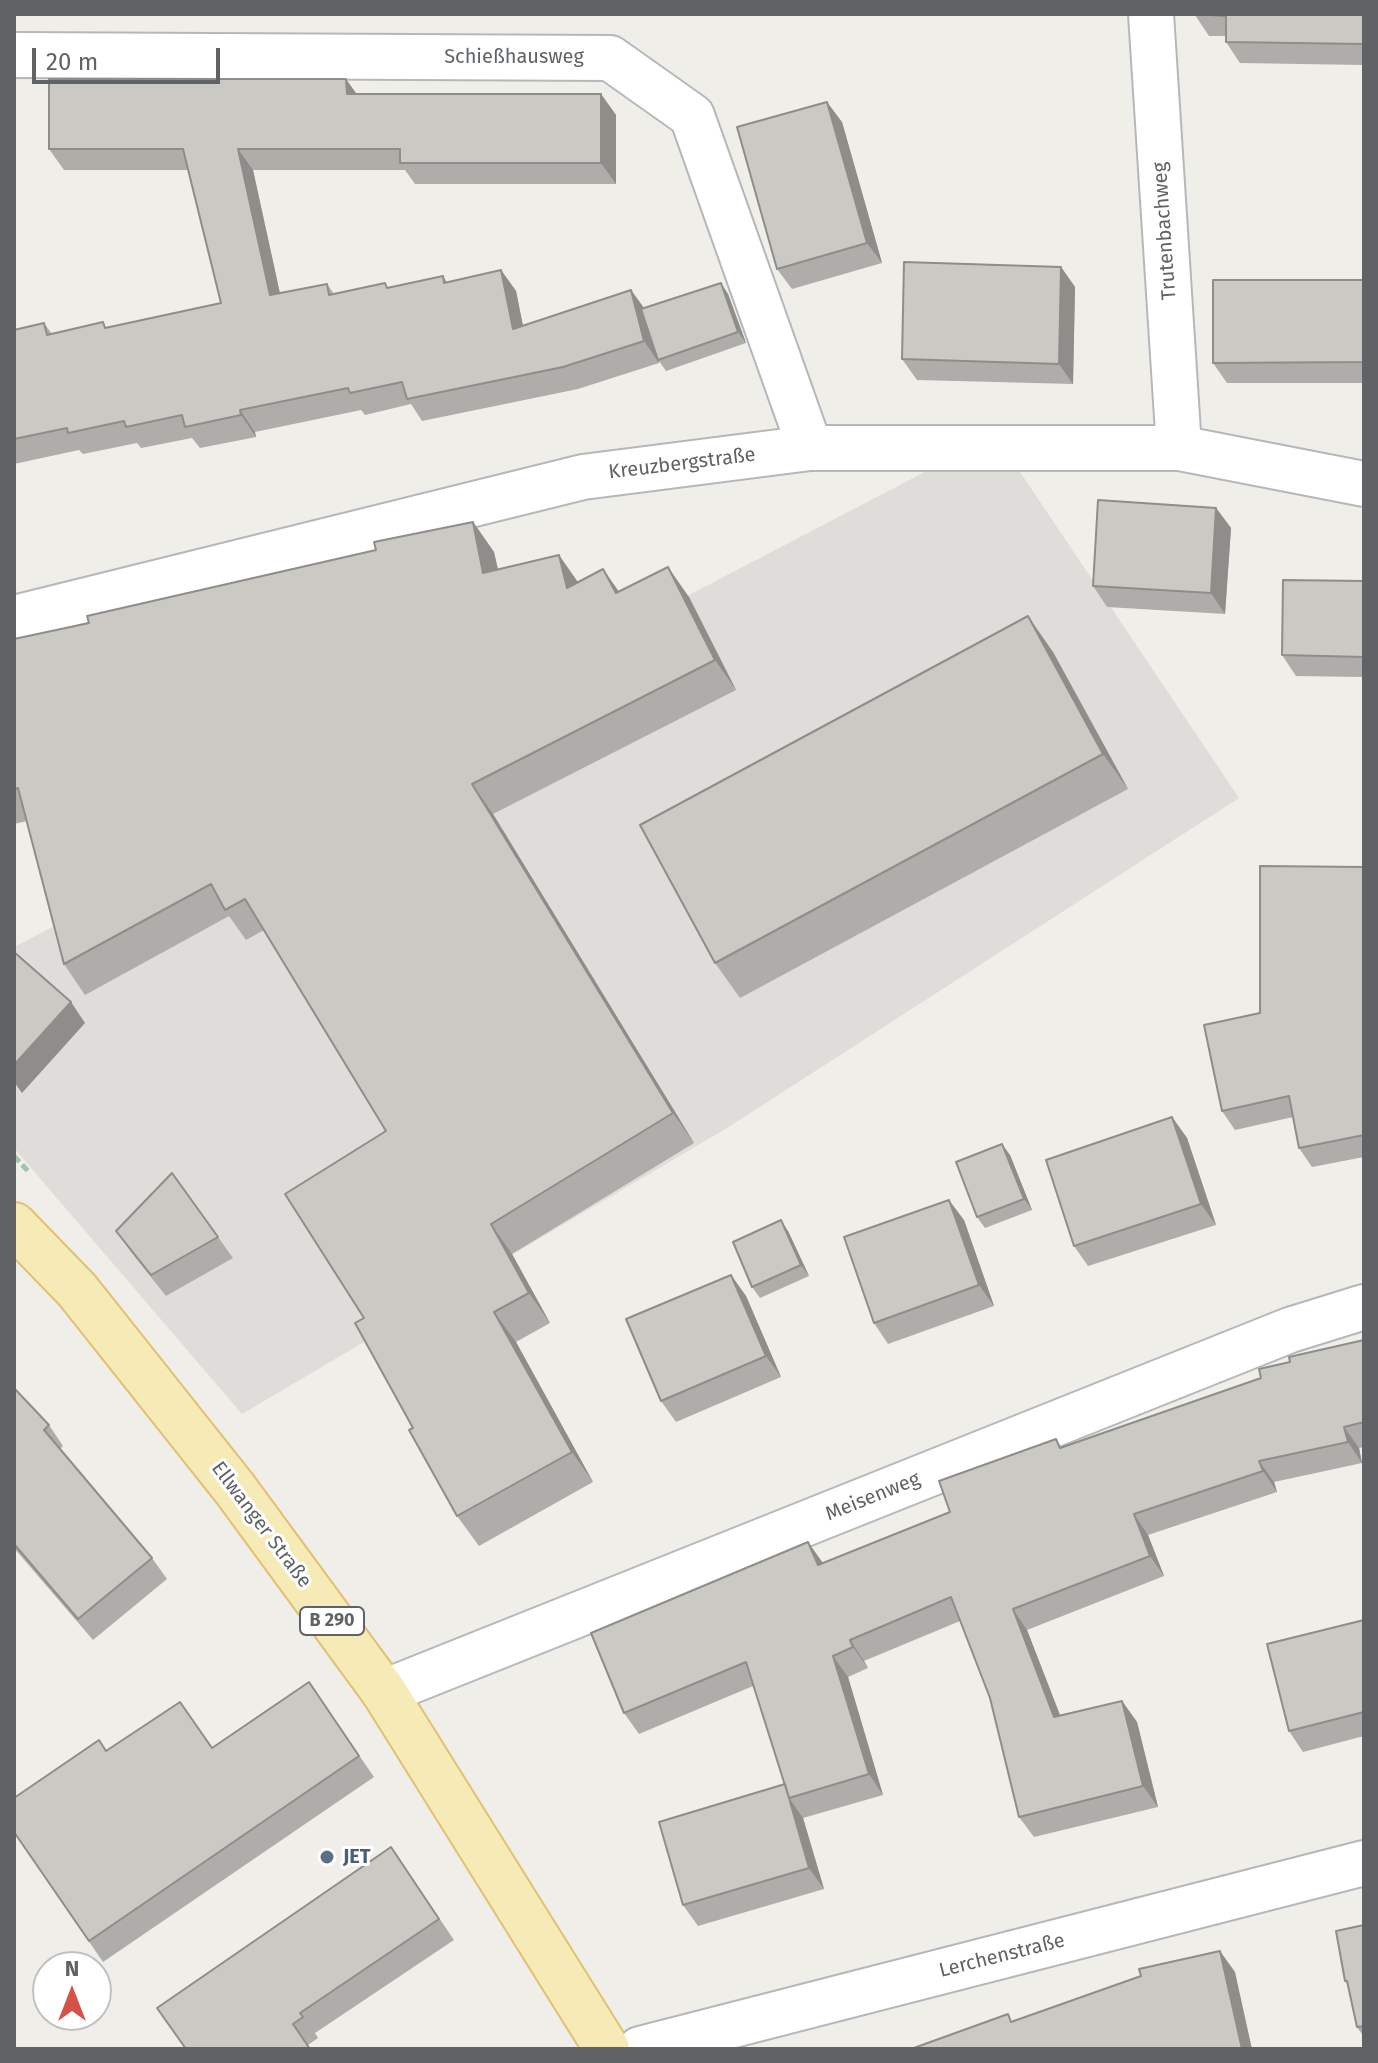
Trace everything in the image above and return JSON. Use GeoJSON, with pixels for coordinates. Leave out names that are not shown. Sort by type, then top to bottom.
{"type":"FeatureCollection","features":[{"type":"Feature","properties":{"kind":"main road","name":"Ellwanger Straße"},"geometry":{"type":"LineString","coordinates":[[14,1225],[77,1290],[235,1489],[384,1692],[607,2049]]}},
{"type":"Feature","properties":{"kind":"street","name":"Trutenbachweg"},"geometry":{"type":"LineString","coordinates":[[1151,14],[1179,448]]}},
{"type":"Feature","properties":{"kind":"street","name":"Schießhausweg"},"geometry":{"type":"LineString","coordinates":[[14,55],[610,58],[692,116],[810,448]]}},
{"type":"Feature","properties":{"kind":"street","name":"Kreuzbergstraße"},"geometry":{"type":"LineString","coordinates":[[14,618],[583,477],[810,448],[1179,448],[1364,484]]}},
{"type":"Feature","properties":{"kind":"street","name":"Meisenweg"},"geometry":{"type":"LineString","coordinates":[[384,1692],[1290,1330],[1364,1307]]}},
{"type":"Feature","properties":{"kind":"street","name":"Lerchenstraße"},"geometry":{"type":"LineString","coordinates":[[640,2049],[1364,1863]]}},
{"type":"Feature","properties":{"kind":"shaded area"},"geometry":{"type":"Polygon","coordinates":[[[942,463],[1014,463],[1239,798],[727,1128],[242,1414],[14,1148],[14,947],[942,463]]]}},
{"type":"Feature","properties":{"kind":"building"},"geometry":{"type":"Polygon","coordinates":[[[1195,14],[1364,14],[1364,44],[1226,42],[1226,16],[1195,14]]]}},
{"type":"Feature","properties":{"kind":"building"},"geometry":{"type":"Polygon","coordinates":[[[49,79],[346,79],[347,94],[601,94],[601,163],[400,163],[400,149],[238,149],[270,295],[327,284],[329,295],[385,283],[387,288],[443,276],[444,283],[501,270],[513,329],[631,290],[644,341],[563,367],[407,399],[402,382],[350,393],[348,388],[240,410],[241,415],[185,427],[182,415],[126,427],[124,421],[68,433],[67,428],[14,439],[14,330],[44,323],[47,335],[103,322],[105,328],[221,303],[183,149],[49,149],[49,79]]]}},
{"type":"Feature","properties":{"kind":"building"},"geometry":{"type":"Polygon","coordinates":[[[827,102],[867,243],[777,269],[737,127],[827,102]]]}},
{"type":"Feature","properties":{"kind":"building"},"geometry":{"type":"Polygon","coordinates":[[[904,262],[1061,267],[1059,364],[902,359],[904,262]]]}},
{"type":"Feature","properties":{"kind":"building"},"geometry":{"type":"Polygon","coordinates":[[[1213,280],[1364,280],[1364,362],[1213,363],[1213,280]]]}},
{"type":"Feature","properties":{"kind":"building"},"geometry":{"type":"Polygon","coordinates":[[[721,283],[738,332],[658,360],[641,309],[721,283]]]}},
{"type":"Feature","properties":{"kind":"building"},"geometry":{"type":"Polygon","coordinates":[[[1098,500],[1216,508],[1211,593],[1093,586],[1098,500]]]}},
{"type":"Feature","properties":{"kind":"building"},"geometry":{"type":"Polygon","coordinates":[[[473,522],[483,573],[559,555],[567,588],[603,569],[616,593],[668,567],[715,660],[472,784],[673,1113],[491,1224],[529,1293],[494,1312],[572,1452],[457,1516],[355,1323],[364,1318],[285,1194],[386,1131],[245,899],[225,910],[211,884],[64,964],[18,788],[14,789],[14,639],[89,623],[87,616],[376,550],[374,542],[473,522]]]}},
{"type":"Feature","properties":{"kind":"building"},"geometry":{"type":"Polygon","coordinates":[[[1283,580],[1364,581],[1364,657],[1282,655],[1283,580]]]}},
{"type":"Feature","properties":{"kind":"building"},"geometry":{"type":"Polygon","coordinates":[[[1028,616],[1103,754],[715,963],[640,825],[1028,616]]]}},
{"type":"Feature","properties":{"kind":"building"},"geometry":{"type":"Polygon","coordinates":[[[1260,866],[1364,867],[1364,1135],[1299,1148],[1289,1096],[1222,1111],[1204,1025],[1260,1013],[1260,866]]]}},
{"type":"Feature","properties":{"kind":"building"},"geometry":{"type":"Polygon","coordinates":[[[14,952],[71,1002],[14,1065],[14,952]]]}},
{"type":"Feature","properties":{"kind":"building"},"geometry":{"type":"Polygon","coordinates":[[[1172,1117],[1201,1204],[1074,1246],[1046,1160],[1172,1117]]]}},
{"type":"Feature","properties":{"kind":"building"},"geometry":{"type":"Polygon","coordinates":[[[1002,1144],[1024,1199],[977,1217],[956,1162],[1002,1144]]]}},
{"type":"Feature","properties":{"kind":"building"},"geometry":{"type":"Polygon","coordinates":[[[172,1173],[218,1237],[151,1275],[116,1231],[172,1173]]]}},
{"type":"Feature","properties":{"kind":"building"},"geometry":{"type":"Polygon","coordinates":[[[949,1200],[979,1285],[874,1323],[844,1237],[949,1200]]]}},
{"type":"Feature","properties":{"kind":"building"},"geometry":{"type":"Polygon","coordinates":[[[781,1220],[801,1265],[752,1287],[733,1242],[781,1220]]]}},
{"type":"Feature","properties":{"kind":"building"},"geometry":{"type":"Polygon","coordinates":[[[731,1275],[766,1356],[661,1401],[626,1319],[731,1275]]]}},
{"type":"Feature","properties":{"kind":"building"},"geometry":{"type":"Polygon","coordinates":[[[1364,1340],[1364,1422],[1344,1427],[1348,1442],[1259,1461],[1263,1471],[1134,1514],[1150,1556],[1013,1609],[1054,1717],[1122,1701],[1143,1786],[1019,1817],[990,1698],[951,1597],[850,1640],[853,1647],[833,1656],[869,1774],[789,1798],[746,1662],[624,1713],[591,1633],[808,1542],[818,1565],[950,1512],[939,1481],[1056,1439],[1060,1448],[1261,1378],[1259,1369],[1290,1362],[1289,1357],[1364,1340]]]}},
{"type":"Feature","properties":{"kind":"building"},"geometry":{"type":"Polygon","coordinates":[[[14,1388],[49,1425],[44,1430],[152,1558],[78,1619],[14,1544],[14,1388]]]}},
{"type":"Feature","properties":{"kind":"building"},"geometry":{"type":"Polygon","coordinates":[[[1364,1620],[1364,1712],[1289,1731],[1267,1644],[1364,1620]]]}},
{"type":"Feature","properties":{"kind":"building"},"geometry":{"type":"Polygon","coordinates":[[[309,1682],[359,1756],[89,1941],[14,1832],[14,1798],[99,1740],[106,1751],[180,1702],[212,1748],[309,1682]]]}},
{"type":"Feature","properties":{"kind":"building"},"geometry":{"type":"Polygon","coordinates":[[[785,1784],[809,1868],[683,1905],[659,1822],[785,1784]]]}},
{"type":"Feature","properties":{"kind":"building"},"geometry":{"type":"Polygon","coordinates":[[[391,1847],[439,1919],[300,2013],[303,2017],[293,2024],[310,2049],[186,2049],[157,2008],[391,1847]]]}},
{"type":"Feature","properties":{"kind":"building"},"geometry":{"type":"Polygon","coordinates":[[[1364,1925],[1364,2026],[1357,2027],[1336,1931],[1364,1925]]]}},
{"type":"Feature","properties":{"kind":"building"},"geometry":{"type":"Polygon","coordinates":[[[1220,1951],[1242,2049],[911,2049],[1008,2014],[1011,2022],[1141,1976],[1139,1969],[1220,1951]]]}},
{"type":"Feature","properties":{"kind":"place","name":"JET"},"geometry":{"type":"Point","coordinates":[327,1857]}}]}
